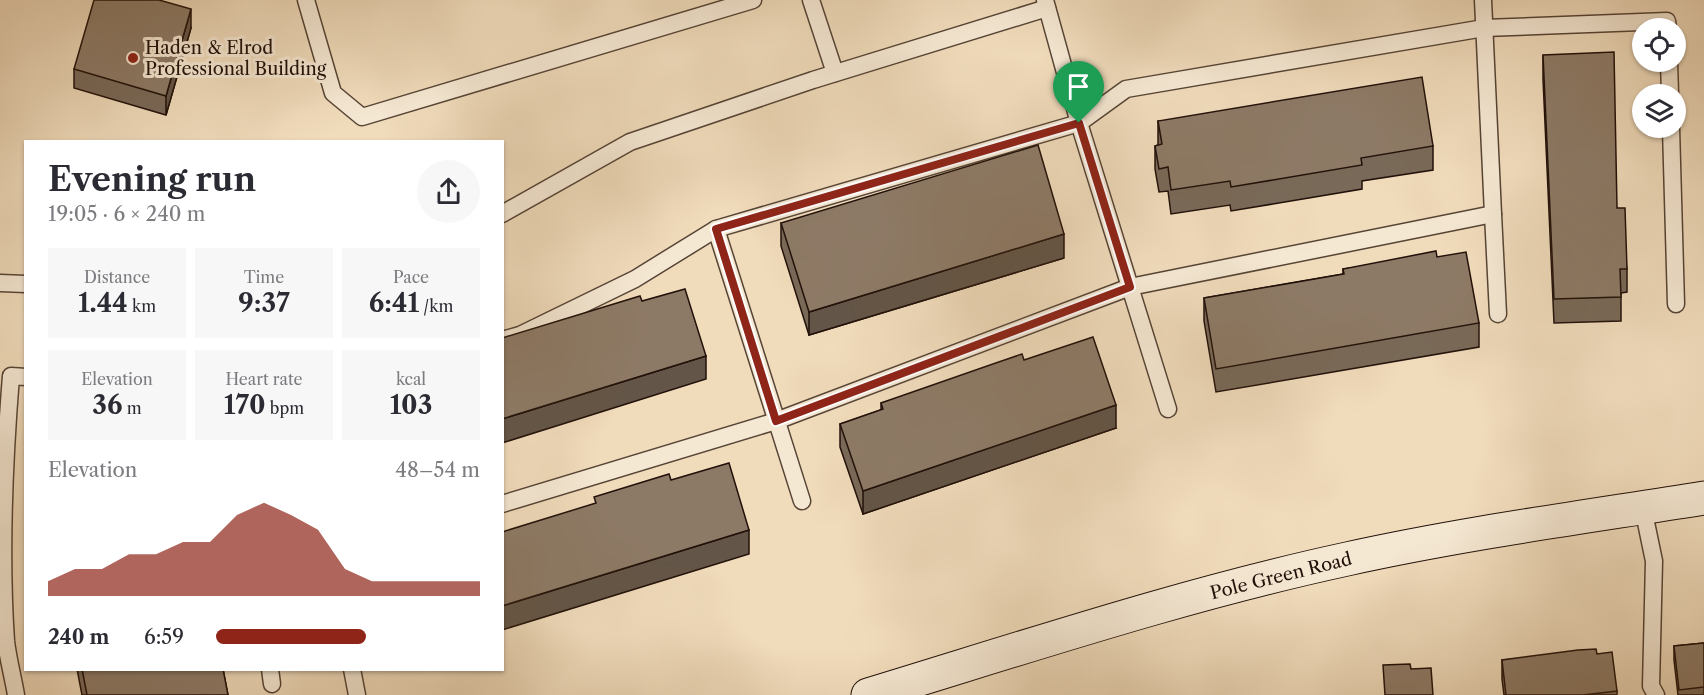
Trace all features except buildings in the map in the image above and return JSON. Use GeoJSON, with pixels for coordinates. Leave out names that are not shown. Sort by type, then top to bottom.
{"type":"FeatureCollection","features":[{"type":"Feature","properties":{"kind":"main road","name":"Pole Green Road"},"geometry":{"type":"LineString","coordinates":[[868,695],[1078,631],[1259,580],[1359,557],[1704,498]]}},
{"type":"Feature","properties":{"kind":"lane"},"geometry":{"type":"LineString","coordinates":[[306,0],[333,93],[362,117],[753,0]]}},
{"type":"Feature","properties":{"kind":"lane"},"geometry":{"type":"LineString","coordinates":[[811,0],[835,73]]}},
{"type":"Feature","properties":{"kind":"lane"},"geometry":{"type":"LineString","coordinates":[[1483,0],[1498,314]]}},
{"type":"Feature","properties":{"kind":"lane"},"geometry":{"type":"LineString","coordinates":[[504,213],[630,142],[1046,4],[1079,123],[1168,409]]}},
{"type":"Feature","properties":{"kind":"lane"},"geometry":{"type":"LineString","coordinates":[[504,339],[520,335],[635,279],[716,229],[1079,123],[1126,88],[1484,28],[1632,22]]}},
{"type":"Feature","properties":{"kind":"lane"},"geometry":{"type":"LineString","coordinates":[[1671,138],[1676,304]]}},
{"type":"Feature","properties":{"kind":"lane"},"geometry":{"type":"LineString","coordinates":[[504,503],[776,421],[1130,287],[1493,214]]}},
{"type":"Feature","properties":{"kind":"lane"},"geometry":{"type":"LineString","coordinates":[[716,229],[802,501]]}},
{"type":"Feature","properties":{"kind":"lane"},"geometry":{"type":"LineString","coordinates":[[0,283],[24,284]]}},
{"type":"Feature","properties":{"kind":"lane"},"geometry":{"type":"LineString","coordinates":[[16,695],[2,618],[4,459],[11,376],[24,376]]}},
{"type":"Feature","properties":{"kind":"lane"},"geometry":{"type":"LineString","coordinates":[[1643,508],[1653,561],[1651,686],[1656,695]]}},
{"type":"Feature","properties":{"kind":"lane"},"geometry":{"type":"LineString","coordinates":[[352,671],[357,695]]}},
{"type":"Feature","properties":{"kind":"place","name":"Haden & Elrod Professional Building"},"geometry":{"type":"Point","coordinates":[133,58]}},
{"type":"Feature","properties":{"kind":"route"},"geometry":{"type":"LineString","coordinates":[[1079,123],[1130,287],[776,421],[716,229],[1079,123]]}}]}
